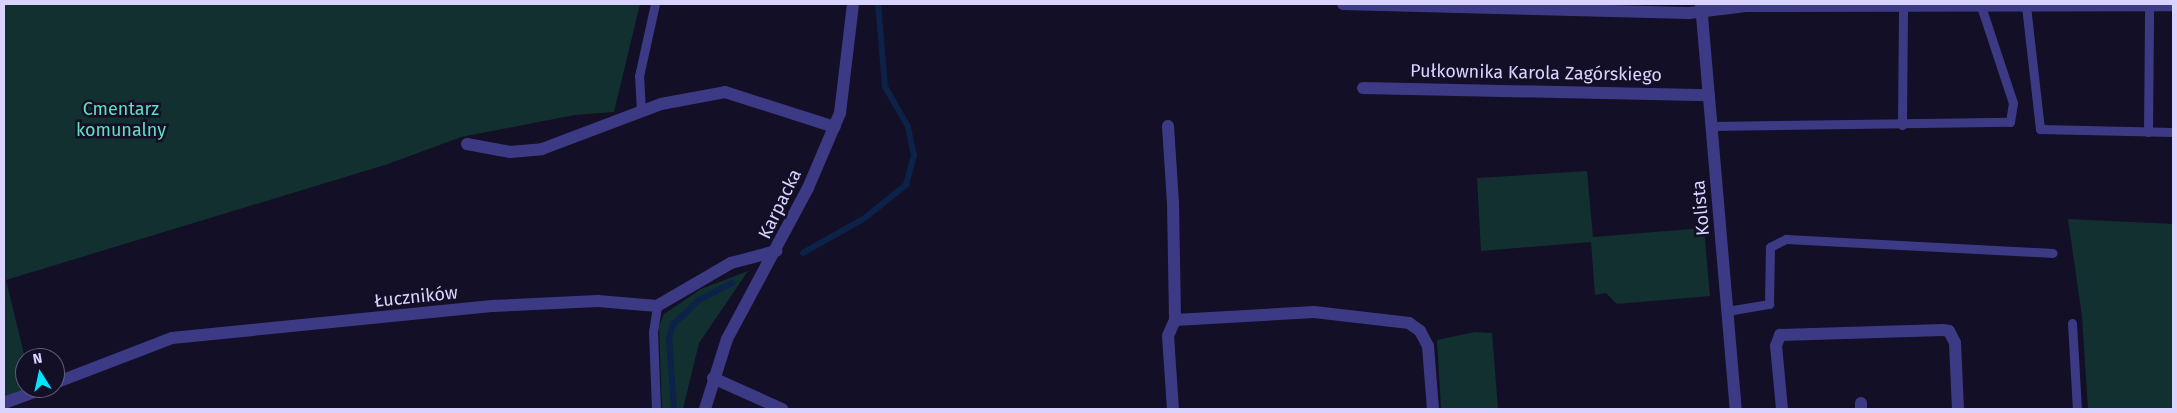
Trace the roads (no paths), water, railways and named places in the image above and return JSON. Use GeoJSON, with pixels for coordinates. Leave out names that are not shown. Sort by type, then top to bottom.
{"type":"FeatureCollection","features":[{"type":"Feature","properties":{"kind":"street","name":"Karpacka"},"geometry":{"type":"LineString","coordinates":[[705,409],[713,378],[727,339],[776,251],[835,127],[848,76],[853,4]]}},
{"type":"Feature","properties":{"kind":"street"},"geometry":{"type":"LineString","coordinates":[[1343,4],[1701,8],[1746,6],[2173,5]]}},
{"type":"Feature","properties":{"kind":"street","name":"Kolista"},"geometry":{"type":"LineString","coordinates":[[1701,8],[1736,409]]}},
{"type":"Feature","properties":{"kind":"street","name":"Pułkownika Karola Zagórskiego"},"geometry":{"type":"LineString","coordinates":[[1362,88],[1709,95]]}},
{"type":"Feature","properties":{"kind":"street"},"geometry":{"type":"LineString","coordinates":[[467,144],[510,152],[542,149],[641,112],[693,96],[725,92],[835,127]]}},
{"type":"Feature","properties":{"kind":"street"},"geometry":{"type":"LineString","coordinates":[[1168,126],[1175,320],[1168,336],[1172,409]]}},
{"type":"Feature","properties":{"kind":"street"},"geometry":{"type":"LineString","coordinates":[[657,306],[731,263],[776,251]]}},
{"type":"Feature","properties":{"kind":"street","name":"Łuczników"},"geometry":{"type":"LineString","coordinates":[[65,379],[172,338],[494,306],[598,301],[657,306]]}},
{"type":"Feature","properties":{"kind":"street"},"geometry":{"type":"LineString","coordinates":[[1175,320],[1314,312],[1409,323],[1420,331],[1428,346],[1433,409]]}},
{"type":"Feature","properties":{"kind":"street"},"geometry":{"type":"LineString","coordinates":[[1782,409],[1776,346],[1780,335],[1943,330],[1949,332],[1955,343],[1958,409]]}},
{"type":"Feature","properties":{"kind":"street"},"geometry":{"type":"LineString","coordinates":[[713,378],[782,409]]}},
{"type":"Feature","properties":{"kind":"street"},"geometry":{"type":"LineString","coordinates":[[4,403],[18,398]]}},
{"type":"Feature","properties":{"kind":"lane"},"geometry":{"type":"LineString","coordinates":[[641,112],[639,76],[655,4]]}},
{"type":"Feature","properties":{"kind":"lane"},"geometry":{"type":"LineString","coordinates":[[2148,132],[2149,5]]}},
{"type":"Feature","properties":{"kind":"lane"},"geometry":{"type":"LineString","coordinates":[[1902,125],[1903,6]]}},
{"type":"Feature","properties":{"kind":"lane"},"geometry":{"type":"LineString","coordinates":[[1711,126],[2004,124],[2013,118],[2014,103],[1981,6]]}},
{"type":"Feature","properties":{"kind":"lane"},"geometry":{"type":"LineString","coordinates":[[2026,6],[2040,129],[2173,132]]}},
{"type":"Feature","properties":{"kind":"lane"},"geometry":{"type":"LineString","coordinates":[[1727,311],[1770,304],[1768,254],[1776,241],[1786,239],[2052,253]]}},
{"type":"Feature","properties":{"kind":"lane"},"geometry":{"type":"LineString","coordinates":[[656,409],[653,332],[657,306]]}},
{"type":"Feature","properties":{"kind":"lane"},"geometry":{"type":"LineString","coordinates":[[2072,323],[2077,409]]}},
{"type":"Feature","properties":{"kind":"waterway"},"geometry":{"type":"LineString","coordinates":[[803,253],[865,218],[906,185],[914,156],[908,127],[885,87],[878,4]]}},
{"type":"Feature","properties":{"kind":"waterway"},"geometry":{"type":"LineString","coordinates":[[674,409],[669,338],[673,325],[699,300],[732,283]]}},
{"type":"Feature","properties":{"kind":"park label","name":"Cmentarz komunalny"},"geometry":{"type":"Point","coordinates":[121,120]}}]}
